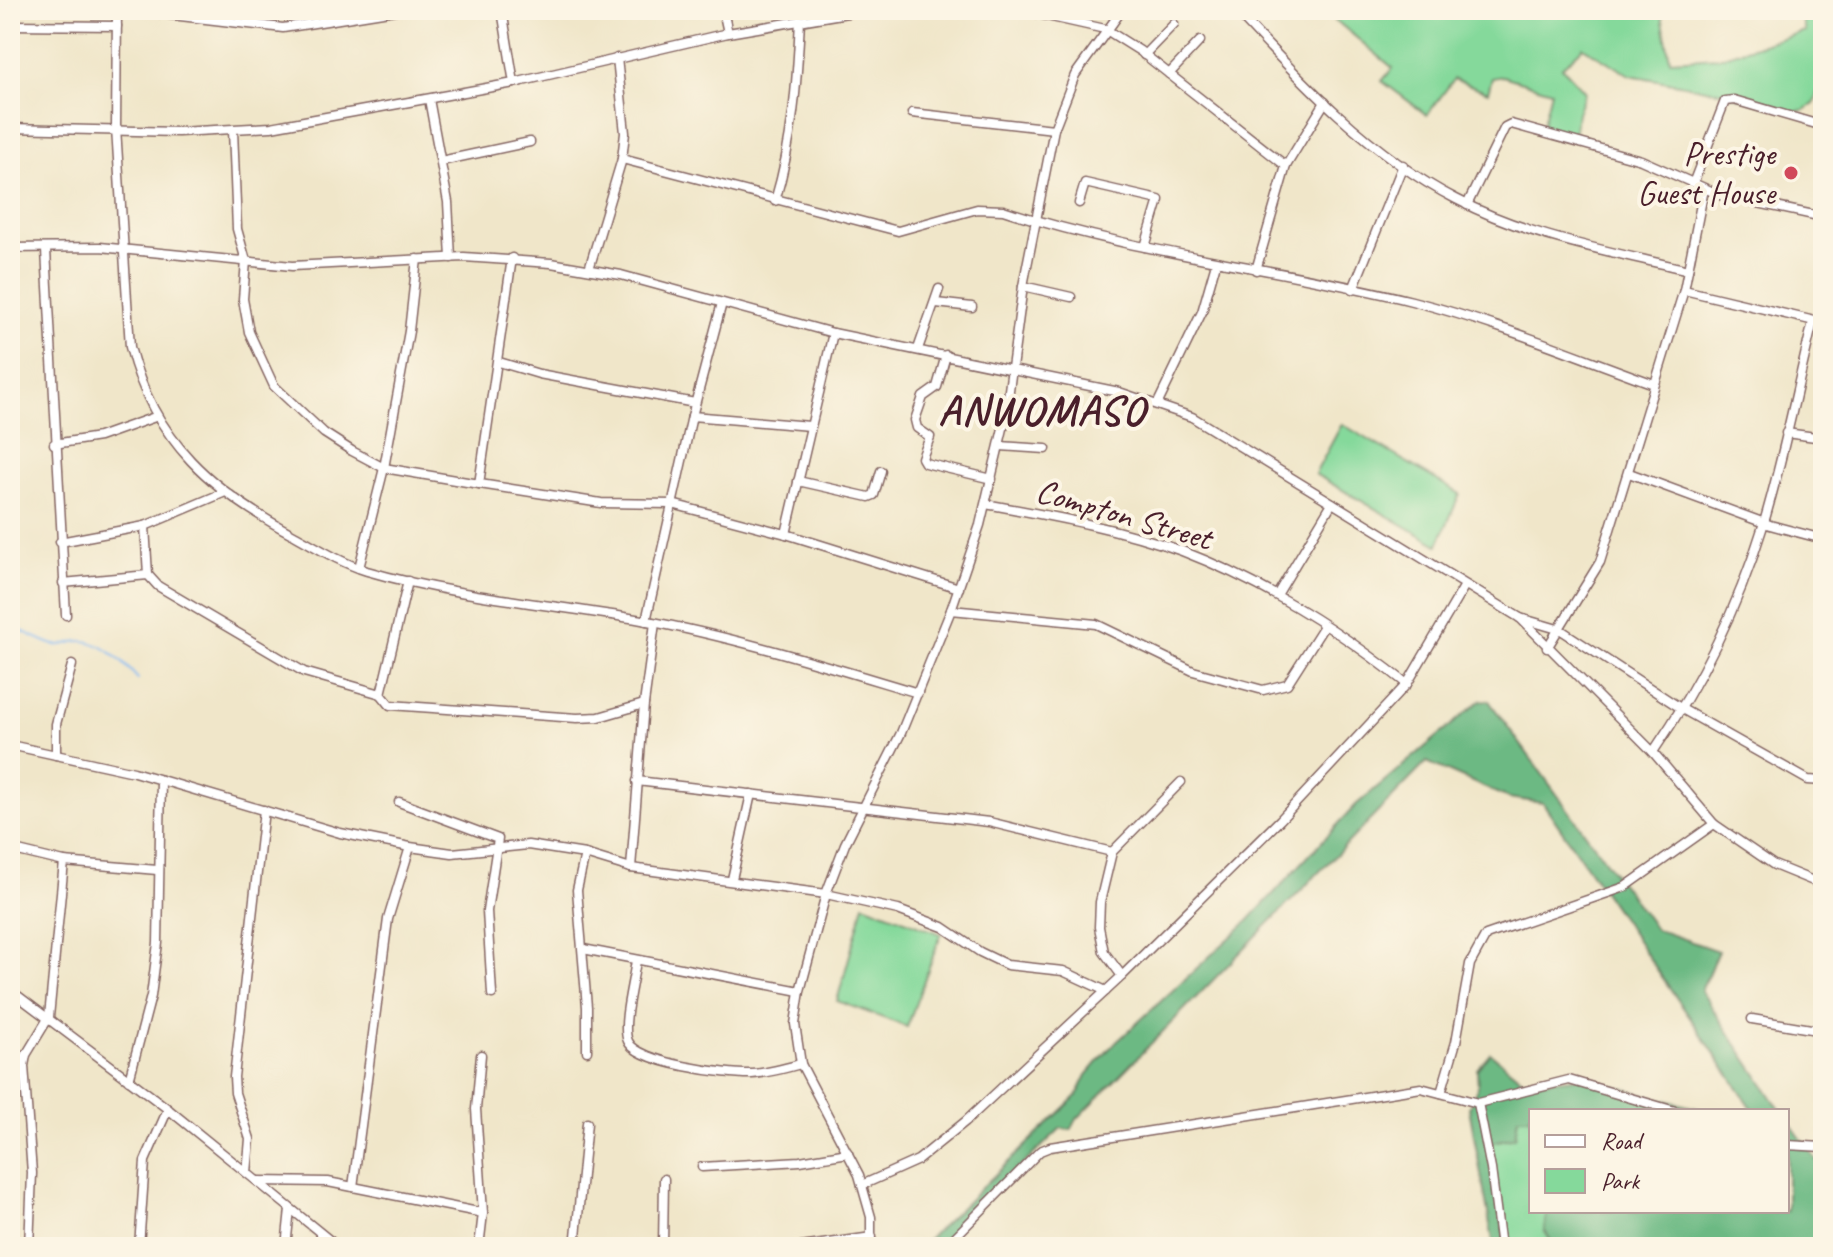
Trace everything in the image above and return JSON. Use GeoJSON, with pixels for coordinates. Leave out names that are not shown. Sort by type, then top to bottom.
{"type":"FeatureCollection","features":[{"type":"Feature","properties":{"kind":"street"},"geometry":{"type":"LineString","coordinates":[[117,10],[116,128],[130,347],[139,380],[155,417],[186,457],[223,493],[269,522],[359,568],[408,581],[651,622],[808,661],[918,693]]}},
{"type":"Feature","properties":{"kind":"street"},"geometry":{"type":"LineString","coordinates":[[129,10],[283,28],[395,10]]}},
{"type":"Feature","properties":{"kind":"street"},"geometry":{"type":"LineString","coordinates":[[502,10],[514,83]]}},
{"type":"Feature","properties":{"kind":"street"},"geometry":{"type":"LineString","coordinates":[[723,10],[728,33]]}},
{"type":"Feature","properties":{"kind":"street"},"geometry":{"type":"LineString","coordinates":[[10,128],[233,130],[320,120],[514,83],[728,33],[865,10]]}},
{"type":"Feature","properties":{"kind":"street"},"geometry":{"type":"LineString","coordinates":[[1020,10],[1105,29],[1144,55],[1286,166]]}},
{"type":"Feature","properties":{"kind":"street"},"geometry":{"type":"LineString","coordinates":[[801,1247],[871,1242],[871,1217],[862,1185],[801,1064],[795,1024],[800,991],[826,894],[860,809],[918,693],[959,588],[986,504],[1000,446],[1023,286],[1054,129],[1075,75],[1105,29],[1122,10]]}},
{"type":"Feature","properties":{"kind":"street"},"geometry":{"type":"LineString","coordinates":[[1235,10],[1325,102],[1403,165],[1467,205],[1557,238],[1688,270]]}},
{"type":"Feature","properties":{"kind":"street"},"geometry":{"type":"LineString","coordinates":[[775,201],[793,129],[800,20]]}},
{"type":"Feature","properties":{"kind":"street"},"geometry":{"type":"LineString","coordinates":[[1144,55],[1174,24]]}},
{"type":"Feature","properties":{"kind":"street"},"geometry":{"type":"LineString","coordinates":[[10,25],[117,26]]}},
{"type":"Feature","properties":{"kind":"street"},"geometry":{"type":"LineString","coordinates":[[1169,74],[1200,41]]}},
{"type":"Feature","properties":{"kind":"street"},"geometry":{"type":"LineString","coordinates":[[589,269],[622,159],[625,133],[617,58]]}},
{"type":"Feature","properties":{"kind":"street"},"geometry":{"type":"LineString","coordinates":[[429,99],[451,230],[451,258]]}},
{"type":"Feature","properties":{"kind":"street"},"geometry":{"type":"LineString","coordinates":[[1694,181],[1725,101],[1734,100],[1823,126]]}},
{"type":"Feature","properties":{"kind":"street"},"geometry":{"type":"LineString","coordinates":[[1256,270],[1286,166],[1325,102]]}},
{"type":"Feature","properties":{"kind":"street"},"geometry":{"type":"LineString","coordinates":[[912,113],[1054,129]]}},
{"type":"Feature","properties":{"kind":"street"},"geometry":{"type":"LineString","coordinates":[[1467,205],[1505,127],[1511,124],[1641,160],[1694,181],[1704,189],[1823,217]]}},
{"type":"Feature","properties":{"kind":"street"},"geometry":{"type":"LineString","coordinates":[[233,130],[237,229],[246,261],[243,299],[249,332],[274,386],[324,433],[384,468],[601,503],[672,504],[786,534],[959,588]]}},
{"type":"Feature","properties":{"kind":"street"},"geometry":{"type":"LineString","coordinates":[[441,161],[530,142]]}},
{"type":"Feature","properties":{"kind":"street"},"geometry":{"type":"LineString","coordinates":[[622,159],[898,231],[984,208],[1216,263],[1353,289],[1466,316],[1654,384]]}},
{"type":"Feature","properties":{"kind":"street"},"geometry":{"type":"LineString","coordinates":[[1353,289],[1403,165]]}},
{"type":"Feature","properties":{"kind":"street"},"geometry":{"type":"LineString","coordinates":[[1079,203],[1085,183],[1159,200],[1145,247]]}},
{"type":"Feature","properties":{"kind":"street"},"geometry":{"type":"LineString","coordinates":[[1547,648],[1561,630],[1600,562],[1684,290],[1704,189]]}},
{"type":"Feature","properties":{"kind":"street"},"geometry":{"type":"LineString","coordinates":[[10,248],[123,250],[292,266],[417,259],[512,258],[589,269],[654,283],[833,333],[1010,367],[1158,403],[1192,417],[1520,618],[1561,630],[1682,709],[1808,780],[1823,781]]}},
{"type":"Feature","properties":{"kind":"street"},"geometry":{"type":"LineString","coordinates":[[46,250],[54,444],[66,615]]}},
{"type":"Feature","properties":{"kind":"street"},"geometry":{"type":"LineString","coordinates":[[479,484],[512,258]]}},
{"type":"Feature","properties":{"kind":"street"},"geometry":{"type":"LineString","coordinates":[[359,568],[384,468],[409,331],[417,259]]}},
{"type":"Feature","properties":{"kind":"street"},"geometry":{"type":"LineString","coordinates":[[1158,403],[1202,312],[1216,263]]}},
{"type":"Feature","properties":{"kind":"street"},"geometry":{"type":"LineString","coordinates":[[1023,286],[1071,297]]}},
{"type":"Feature","properties":{"kind":"street"},"geometry":{"type":"LineString","coordinates":[[918,349],[939,289]]}},
{"type":"Feature","properties":{"kind":"street"},"geometry":{"type":"LineString","coordinates":[[1653,752],[1682,709],[1722,627],[1764,522],[1818,323],[1684,290]]}},
{"type":"Feature","properties":{"kind":"street"},"geometry":{"type":"LineString","coordinates":[[631,868],[651,622],[672,504],[722,303]]}},
{"type":"Feature","properties":{"kind":"street"},"geometry":{"type":"LineString","coordinates":[[936,303],[972,307]]}},
{"type":"Feature","properties":{"kind":"street"},"geometry":{"type":"LineString","coordinates":[[786,534],[833,333]]}},
{"type":"Feature","properties":{"kind":"street"},"geometry":{"type":"LineString","coordinates":[[946,355],[937,387],[923,397],[915,420],[917,428],[930,437],[922,458],[925,463],[992,479]]}},
{"type":"Feature","properties":{"kind":"street"},"geometry":{"type":"LineString","coordinates":[[499,362],[539,374],[695,403]]}},
{"type":"Feature","properties":{"kind":"street"},"geometry":{"type":"LineString","coordinates":[[692,416],[810,426]]}},
{"type":"Feature","properties":{"kind":"street"},"geometry":{"type":"LineString","coordinates":[[54,444],[99,437],[155,417]]}},
{"type":"Feature","properties":{"kind":"street"},"geometry":{"type":"LineString","coordinates":[[1786,433],[1823,438]]}},
{"type":"Feature","properties":{"kind":"street"},"geometry":{"type":"LineString","coordinates":[[1000,446],[1046,449]]}},
{"type":"Feature","properties":{"kind":"street"},"geometry":{"type":"LineString","coordinates":[[798,481],[869,497],[874,495],[881,471]]}},
{"type":"Feature","properties":{"kind":"street"},"geometry":{"type":"LineString","coordinates":[[1629,473],[1764,522],[1823,539]]}},
{"type":"Feature","properties":{"kind":"street"},"geometry":{"type":"LineString","coordinates":[[60,542],[145,526],[223,493]]}},
{"type":"Feature","properties":{"kind":"street"},"geometry":{"type":"LineString","coordinates":[[1277,595],[1332,503]]}},
{"type":"Feature","properties":{"kind":"street","name":"Compton Street"},"geometry":{"type":"LineString","coordinates":[[986,504],[1061,518],[1183,551],[1277,595],[1367,652],[1407,684]]}},
{"type":"Feature","properties":{"kind":"street"},"geometry":{"type":"LineString","coordinates":[[145,526],[148,575],[158,586],[304,672],[381,694]]}},
{"type":"Feature","properties":{"kind":"street"},"geometry":{"type":"LineString","coordinates":[[63,583],[148,575]]}},
{"type":"Feature","properties":{"kind":"street"},"geometry":{"type":"LineString","coordinates":[[408,581],[381,694],[385,701],[398,706],[577,718],[599,717],[644,704]]}},
{"type":"Feature","properties":{"kind":"street"},"geometry":{"type":"LineString","coordinates":[[862,1185],[918,1160],[936,1146],[1122,976],[1280,820],[1407,684],[1465,585]]}},
{"type":"Feature","properties":{"kind":"street"},"geometry":{"type":"LineString","coordinates":[[951,610],[1096,624],[1193,671],[1263,690],[1287,684],[1324,626]]}},
{"type":"Feature","properties":{"kind":"street"},"geometry":{"type":"LineString","coordinates":[[1520,618],[1653,752],[1714,824],[1774,865],[1823,885]]}},
{"type":"Feature","properties":{"kind":"street"},"geometry":{"type":"LineString","coordinates":[[56,755],[56,724],[72,665]]}},
{"type":"Feature","properties":{"kind":"street"},"geometry":{"type":"LineString","coordinates":[[10,745],[161,780],[340,833],[410,847],[452,853],[528,845],[585,854],[631,868],[732,879],[826,894],[898,910],[943,927],[980,952],[1007,965],[1063,971],[1106,991]]}},
{"type":"Feature","properties":{"kind":"street"},"geometry":{"type":"LineString","coordinates":[[129,1080],[151,996],[159,929],[157,870],[161,780]]}},
{"type":"Feature","properties":{"kind":"street"},"geometry":{"type":"LineString","coordinates":[[637,781],[989,822],[1112,852]]}},
{"type":"Feature","properties":{"kind":"street"},"geometry":{"type":"LineString","coordinates":[[1122,976],[1104,952],[1099,927],[1100,902],[1112,852],[1181,782]]}},
{"type":"Feature","properties":{"kind":"street"},"geometry":{"type":"LineString","coordinates":[[732,879],[751,794]]}},
{"type":"Feature","properties":{"kind":"street"},"geometry":{"type":"LineString","coordinates":[[399,802],[492,834],[498,839],[487,911],[492,994]]}},
{"type":"Feature","properties":{"kind":"street"},"geometry":{"type":"LineString","coordinates":[[247,1173],[250,1139],[235,1093],[234,1077],[264,810]]}},
{"type":"Feature","properties":{"kind":"street"},"geometry":{"type":"LineString","coordinates":[[1441,1093],[1456,1042],[1470,964],[1486,935],[1625,887],[1714,824]]}},
{"type":"Feature","properties":{"kind":"street"},"geometry":{"type":"LineString","coordinates":[[353,1187],[388,919],[410,847]]}},
{"type":"Feature","properties":{"kind":"street"},"geometry":{"type":"LineString","coordinates":[[10,849],[64,862],[157,870]]}},
{"type":"Feature","properties":{"kind":"street"},"geometry":{"type":"LineString","coordinates":[[585,854],[577,890],[587,1051]]}},
{"type":"Feature","properties":{"kind":"street"},"geometry":{"type":"LineString","coordinates":[[29,1247],[32,1173],[24,1066],[26,1055],[49,1017],[64,862]]}},
{"type":"Feature","properties":{"kind":"street"},"geometry":{"type":"LineString","coordinates":[[583,949],[800,991]]}},
{"type":"Feature","properties":{"kind":"street"},"geometry":{"type":"LineString","coordinates":[[636,960],[626,1029],[633,1049],[665,1061],[725,1073],[751,1074],[801,1064]]}},
{"type":"Feature","properties":{"kind":"street"},"geometry":{"type":"LineString","coordinates":[[10,990],[168,1109],[338,1247]]}},
{"type":"Feature","properties":{"kind":"street"},"geometry":{"type":"LineString","coordinates":[[1752,1019],[1823,1031]]}},
{"type":"Feature","properties":{"kind":"street"},"geometry":{"type":"LineString","coordinates":[[479,1247],[483,1213],[476,1109],[481,1055]]}},
{"type":"Feature","properties":{"kind":"street"},"geometry":{"type":"LineString","coordinates":[[945,1247],[1029,1162],[1050,1147],[1421,1088],[1478,1103],[1569,1080],[1668,1109]]}},
{"type":"Feature","properties":{"kind":"street"},"geometry":{"type":"LineString","coordinates":[[1478,1103],[1491,1169],[1501,1247]]}},
{"type":"Feature","properties":{"kind":"street"},"geometry":{"type":"LineString","coordinates":[[139,1247],[145,1161],[168,1109]]}},
{"type":"Feature","properties":{"kind":"street"},"geometry":{"type":"LineString","coordinates":[[575,1247],[587,1123]]}},
{"type":"Feature","properties":{"kind":"street"},"geometry":{"type":"LineString","coordinates":[[1789,1145],[1823,1147]]}},
{"type":"Feature","properties":{"kind":"street"},"geometry":{"type":"LineString","coordinates":[[702,1167],[800,1161],[848,1153]]}},
{"type":"Feature","properties":{"kind":"street"},"geometry":{"type":"LineString","coordinates":[[663,1247],[664,1179]]}},
{"type":"Feature","properties":{"kind":"street"},"geometry":{"type":"LineString","coordinates":[[258,1181],[301,1180],[353,1187],[483,1213]]}},
{"type":"Feature","properties":{"kind":"street"},"geometry":{"type":"LineString","coordinates":[[286,1247],[290,1209]]}},
{"type":"Feature","properties":{"kind":"green space"},"geometry":{"type":"Polygon","coordinates":[[[269,10],[359,10],[305,21],[273,15],[269,10]]]}},
{"type":"Feature","properties":{"kind":"green space"},"geometry":{"type":"Polygon","coordinates":[[[1323,10],[1661,10],[1670,60],[1720,57],[1805,31],[1801,15],[1823,10],[1823,76],[1814,104],[1804,110],[1789,112],[1717,91],[1630,75],[1583,47],[1562,67],[1585,92],[1577,113],[1574,137],[1541,131],[1551,91],[1503,76],[1492,78],[1488,92],[1454,79],[1427,115],[1382,81],[1393,68],[1323,10]]]}},
{"type":"Feature","properties":{"kind":"green space"},"geometry":{"type":"Polygon","coordinates":[[[1342,424],[1460,494],[1438,545],[1315,474],[1342,424]]]}},
{"type":"Feature","properties":{"kind":"green space"},"geometry":{"type":"Polygon","coordinates":[[[1481,700],[1489,701],[1655,929],[1718,951],[1701,991],[1780,1109],[1753,1109],[1543,803],[1508,798],[1427,762],[1077,1119],[1071,1130],[1061,1128],[937,1247],[920,1247],[1077,1096],[1087,1075],[1109,1049],[1247,922],[1356,805],[1481,700]]]}},
{"type":"Feature","properties":{"kind":"green space"},"geometry":{"type":"Polygon","coordinates":[[[864,904],[941,934],[907,1027],[837,1001],[864,904]]]}},
{"type":"Feature","properties":{"kind":"green space"},"geometry":{"type":"Polygon","coordinates":[[[1490,1053],[1527,1083],[1581,1077],[1699,1109],[1529,1109],[1529,1117],[1518,1117],[1515,1137],[1489,1143],[1506,1247],[1494,1247],[1469,1108],[1478,1086],[1477,1069],[1490,1053]]]}},
{"type":"Feature","properties":{"kind":"green space"},"geometry":{"type":"Polygon","coordinates":[[[1517,1117],[1529,1117],[1529,1213],[1547,1213],[1544,1230],[1555,1247],[1506,1247],[1488,1143],[1515,1137],[1517,1117]]]}},
{"type":"Feature","properties":{"kind":"green space"},"geometry":{"type":"Polygon","coordinates":[[[1789,1122],[1823,1169],[1823,1247],[1555,1247],[1544,1230],[1547,1213],[1789,1213],[1789,1122]]]}},
{"type":"Feature","properties":{"kind":"waterway"},"geometry":{"type":"LineString","coordinates":[[10,626],[55,645],[81,641],[97,645],[138,679]]}},
{"type":"Feature","properties":{"kind":"place","name":"Prestige Guest House"},"geometry":{"type":"Point","coordinates":[1791,173]}},
{"type":"Feature","properties":{"kind":"district","name":"ANWOMASO"},"geometry":{"type":"Point","coordinates":[1042,410]}}]}
